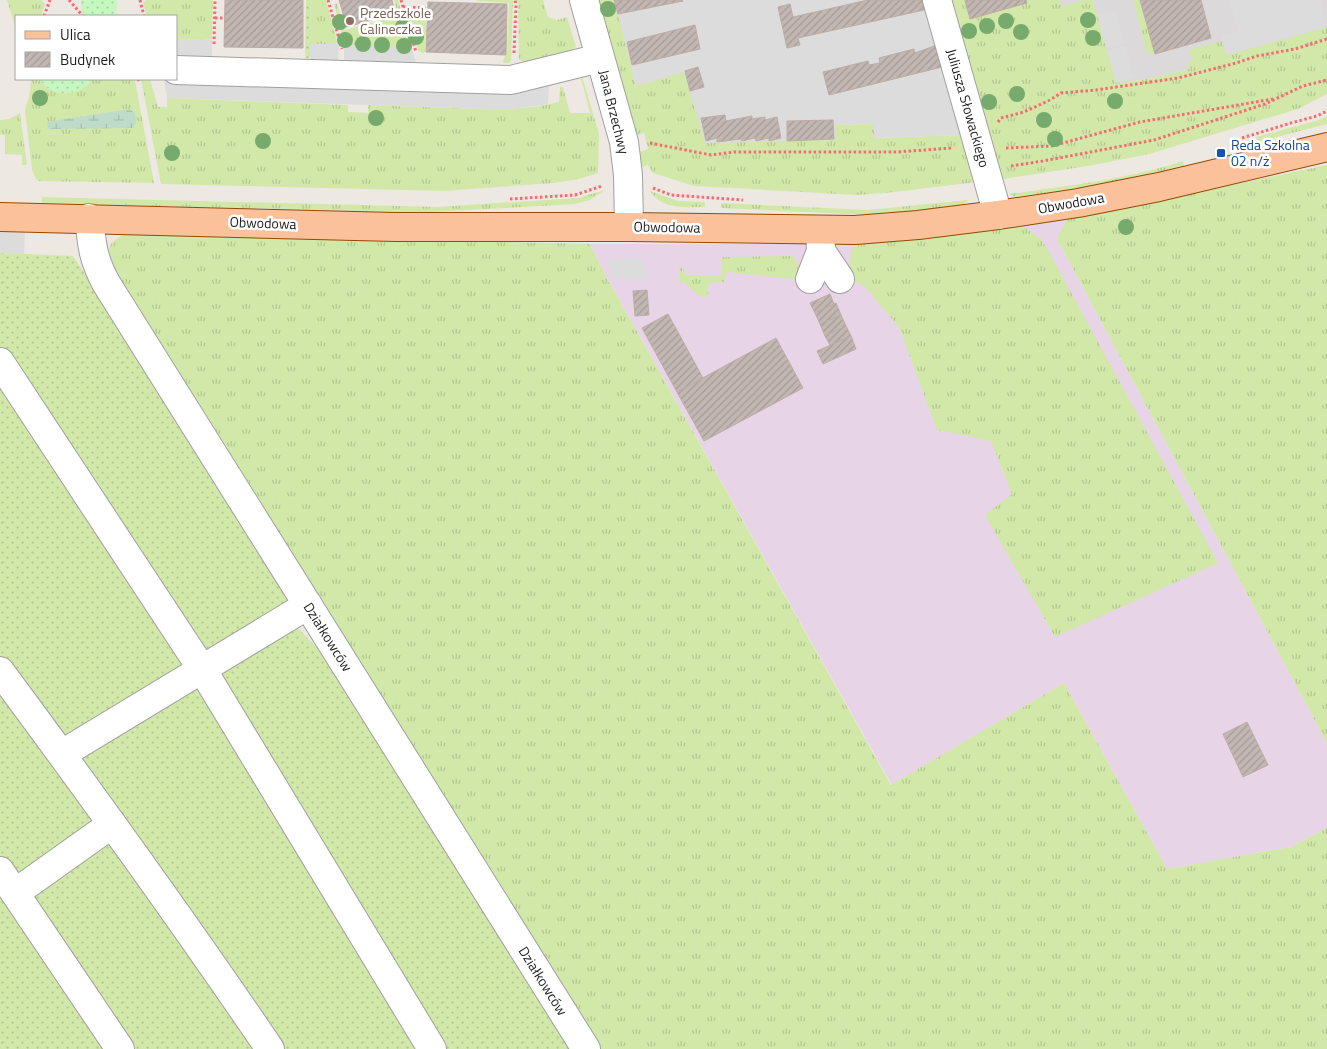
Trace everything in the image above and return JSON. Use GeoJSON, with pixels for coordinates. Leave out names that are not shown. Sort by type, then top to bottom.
{"type":"FeatureCollection","features":[{"type":"Feature","properties":{"kind":"main road","name":"Obwodowa"},"geometry":{"type":"LineString","coordinates":[[0,217],[396,226],[628,226],[820,241],[855,230],[918,225],[1078,203],[1159,187],[1327,147]]}},
{"type":"Feature","properties":{"kind":"street","name":"Jana Brzechwy"},"geometry":{"type":"LineString","coordinates":[[584,0],[624,142],[628,175],[628,226]]}},
{"type":"Feature","properties":{"kind":"street","name":"Juliusza Słowackiego"},"geometry":{"type":"LineString","coordinates":[[937,0],[998,215]]}},
{"type":"Feature","properties":{"kind":"street"},"geometry":{"type":"LineString","coordinates":[[178,70],[511,80],[600,58]]}},
{"type":"Feature","properties":{"kind":"street","name":"Działkowców"},"geometry":{"type":"LineString","coordinates":[[89,218],[96,264],[106,284],[586,1049]]}},
{"type":"Feature","properties":{"kind":"street"},"geometry":{"type":"LineString","coordinates":[[810,279],[820,241]]}},
{"type":"Feature","properties":{"kind":"street"},"geometry":{"type":"LineString","coordinates":[[820,241],[840,279]]}},
{"type":"Feature","properties":{"kind":"street"},"geometry":{"type":"LineString","coordinates":[[0,362],[202,669],[432,1049]]}},
{"type":"Feature","properties":{"kind":"street"},"geometry":{"type":"LineString","coordinates":[[62,754],[308,606]]}},
{"type":"Feature","properties":{"kind":"street"},"geometry":{"type":"LineString","coordinates":[[0,671],[62,754],[218,972],[270,1049]]}},
{"type":"Feature","properties":{"kind":"street"},"geometry":{"type":"LineString","coordinates":[[112,824],[7,882],[120,1049]]}},
{"type":"Feature","properties":{"kind":"path"},"geometry":{"type":"LineString","coordinates":[[44,15],[50,0]]}},
{"type":"Feature","properties":{"kind":"path"},"geometry":{"type":"LineString","coordinates":[[69,0],[82,15]]}},
{"type":"Feature","properties":{"kind":"path"},"geometry":{"type":"LineString","coordinates":[[140,0],[144,15]]}},
{"type":"Feature","properties":{"kind":"path"},"geometry":{"type":"LineString","coordinates":[[214,71],[215,0]]}},
{"type":"Feature","properties":{"kind":"path"},"geometry":{"type":"LineString","coordinates":[[328,0],[342,45],[342,75]]}},
{"type":"Feature","properties":{"kind":"path"},"geometry":{"type":"LineString","coordinates":[[401,0],[423,78]]}},
{"type":"Feature","properties":{"kind":"path"},"geometry":{"type":"LineString","coordinates":[[514,57],[515,0]]}},
{"type":"Feature","properties":{"kind":"path"},"geometry":{"type":"LineString","coordinates":[[403,7],[428,8]]}},
{"type":"Feature","properties":{"kind":"path"},"geometry":{"type":"LineString","coordinates":[[215,18],[224,18]]}},
{"type":"Feature","properties":{"kind":"path"},"geometry":{"type":"LineString","coordinates":[[980,153],[1001,118],[1024,112],[1061,93],[1178,78],[1257,56],[1295,49],[1327,39]]}},
{"type":"Feature","properties":{"kind":"path"},"geometry":{"type":"LineString","coordinates":[[624,142],[651,143],[711,155],[734,152],[897,152],[934,148],[1042,162],[1154,140],[1265,104],[1303,86],[1327,80]]}},
{"type":"Feature","properties":{"kind":"path"},"geometry":{"type":"LineString","coordinates":[[980,153],[1052,146],[1140,122],[1273,99]]}},
{"type":"Feature","properties":{"kind":"shaded area"},"geometry":{"type":"Polygon","coordinates":[[[614,0],[933,0],[965,135],[874,138],[874,124],[835,125],[835,140],[705,143],[684,72],[636,86],[614,0]]]}},
{"type":"Feature","properties":{"kind":"shaded area"},"geometry":{"type":"Polygon","coordinates":[[[949,0],[1327,0],[1327,37],[1142,80],[1116,83],[958,37],[949,0]]]}},
{"type":"Feature","properties":{"kind":"shaded area"},"geometry":{"type":"Polygon","coordinates":[[[1229,0],[1320,0],[1327,27],[1226,55],[1221,36],[1238,31],[1229,0]]]}},
{"type":"Feature","properties":{"kind":"shaded area"},"geometry":{"type":"Polygon","coordinates":[[[1115,10],[1125,43],[1106,48],[1097,15],[1115,10]]]}},
{"type":"Feature","properties":{"kind":"shaded area"},"geometry":{"type":"Polygon","coordinates":[[[178,39],[212,39],[212,59],[178,58],[178,39]]]}},
{"type":"Feature","properties":{"kind":"shaded area"},"geometry":{"type":"Polygon","coordinates":[[[337,41],[339,46],[338,63],[310,62],[310,44],[334,44],[337,41]]]}},
{"type":"Feature","properties":{"kind":"shaded area"},"geometry":{"type":"Polygon","coordinates":[[[344,42],[346,45],[403,47],[409,45],[410,42],[417,66],[344,64],[344,42]]]}},
{"type":"Feature","properties":{"kind":"shaded area"},"geometry":{"type":"Polygon","coordinates":[[[1125,45],[1134,78],[1116,83],[1107,51],[1125,45]]]}},
{"type":"Feature","properties":{"kind":"shaded area"},"geometry":{"type":"Polygon","coordinates":[[[164,80],[353,85],[549,85],[548,104],[506,110],[167,97],[164,80]]]}},
{"type":"Feature","properties":{"kind":"shaded area"},"geometry":{"type":"Polygon","coordinates":[[[1066,220],[1057,239],[1327,743],[1327,828],[1291,847],[1167,869],[1064,683],[892,785],[609,282],[590,244],[848,244],[914,239],[1066,220]]]}},
{"type":"Feature","properties":{"kind":"shaded area"},"geometry":{"type":"Polygon","coordinates":[[[0,231],[25,231],[24,254],[0,253],[0,231]]]}},
{"type":"Feature","properties":{"kind":"shaded area"},"geometry":{"type":"Polygon","coordinates":[[[642,258],[649,278],[612,280],[606,260],[642,258]]]}},
{"type":"Feature","properties":{"kind":"green space"},"geometry":{"type":"Polygon","coordinates":[[[7,0],[41,0],[45,4],[41,15],[15,15],[15,26],[7,0]]]}},
{"type":"Feature","properties":{"kind":"green space"},"geometry":{"type":"Polygon","coordinates":[[[81,0],[117,0],[116,13],[119,15],[84,15],[81,9],[81,0]]]}},
{"type":"Feature","properties":{"kind":"green space"},"geometry":{"type":"Polygon","coordinates":[[[146,0],[213,0],[212,39],[178,39],[178,15],[147,15],[143,3],[146,0]]]}},
{"type":"Feature","properties":{"kind":"green space"},"geometry":{"type":"Polygon","coordinates":[[[306,0],[311,0],[310,57],[306,59],[305,53],[306,0]]]}},
{"type":"Feature","properties":{"kind":"green space"},"geometry":{"type":"Polygon","coordinates":[[[311,0],[326,0],[337,41],[336,44],[310,44],[311,0]]]}},
{"type":"Feature","properties":{"kind":"green space"},"geometry":{"type":"Polygon","coordinates":[[[394,0],[398,0],[410,42],[409,45],[403,47],[346,45],[334,4],[337,3],[345,30],[398,15],[394,0]]]}},
{"type":"Feature","properties":{"kind":"green space"},"geometry":{"type":"Polygon","coordinates":[[[477,0],[513,0],[511,61],[509,63],[503,63],[504,57],[507,55],[509,3],[477,0]]]}},
{"type":"Feature","properties":{"kind":"green space"},"geometry":{"type":"Polygon","coordinates":[[[518,0],[543,0],[548,17],[557,20],[567,17],[576,47],[573,51],[529,61],[519,59],[518,0]]]}},
{"type":"Feature","properties":{"kind":"green space"},"geometry":{"type":"Polygon","coordinates":[[[593,0],[614,0],[684,72],[835,140],[834,125],[874,124],[874,138],[964,135],[977,182],[857,195],[694,186],[653,173],[648,165],[642,167],[637,153],[648,149],[644,133],[632,136],[593,0]]]}},
{"type":"Feature","properties":{"kind":"green space"},"geometry":{"type":"Polygon","coordinates":[[[949,0],[965,0],[970,19],[1027,3],[1026,0],[1060,0],[1062,6],[1084,0],[1093,0],[1116,83],[1142,80],[1189,69],[1188,64],[1192,62],[1189,50],[1222,41],[1227,55],[1327,27],[1327,94],[1298,109],[1149,154],[1088,166],[997,180],[949,0]]]}},
{"type":"Feature","properties":{"kind":"green space"},"geometry":{"type":"Polygon","coordinates":[[[1133,0],[1140,0],[1155,53],[1147,54],[1133,0]]]}},
{"type":"Feature","properties":{"kind":"green space"},"geometry":{"type":"Polygon","coordinates":[[[407,12],[426,13],[425,52],[422,53],[418,50],[407,12]]]}},
{"type":"Feature","properties":{"kind":"green space"},"geometry":{"type":"Polygon","coordinates":[[[580,74],[599,134],[598,173],[579,179],[554,183],[443,191],[161,184],[141,80],[150,80],[158,107],[167,107],[167,97],[348,105],[348,112],[368,113],[368,105],[506,110],[559,102],[560,87],[563,87],[570,113],[590,113],[580,74]]]}},
{"type":"Feature","properties":{"kind":"green space"},"geometry":{"type":"Polygon","coordinates":[[[31,80],[40,80],[51,90],[66,93],[80,89],[91,80],[134,80],[154,183],[38,181],[32,170],[25,110],[30,93],[31,80]]]}},
{"type":"Feature","properties":{"kind":"green space"},"geometry":{"type":"Polygon","coordinates":[[[40,80],[91,80],[80,90],[65,93],[51,90],[40,80]]]}},
{"type":"Feature","properties":{"kind":"green space"},"geometry":{"type":"Polygon","coordinates":[[[129,109],[135,113],[136,122],[133,128],[48,129],[47,122],[129,109]]]}},
{"type":"Feature","properties":{"kind":"green space"},"geometry":{"type":"Polygon","coordinates":[[[20,113],[27,165],[22,165],[22,155],[5,154],[5,135],[0,135],[0,120],[9,119],[20,113]]]}},
{"type":"Feature","properties":{"kind":"green space"},"geometry":{"type":"Polygon","coordinates":[[[1327,116],[1327,124],[1258,142],[1256,137],[1319,120],[1327,116]]]}},
{"type":"Feature","properties":{"kind":"green space"},"geometry":{"type":"Polygon","coordinates":[[[1183,161],[1184,166],[1143,177],[1017,199],[1010,194],[1141,173],[1183,161]]]}},
{"type":"Feature","properties":{"kind":"green space"},"geometry":{"type":"Polygon","coordinates":[[[1327,165],[1327,743],[1057,239],[1066,220],[1327,165]]]}},
{"type":"Feature","properties":{"kind":"green space"},"geometry":{"type":"Polygon","coordinates":[[[605,190],[590,200],[575,204],[432,212],[42,203],[42,197],[437,207],[578,198],[605,190]]]}},
{"type":"Feature","properties":{"kind":"green space"},"geometry":{"type":"Polygon","coordinates":[[[650,191],[678,201],[705,202],[705,207],[682,207],[661,202],[650,191]]]}},
{"type":"Feature","properties":{"kind":"green space"},"geometry":{"type":"Polygon","coordinates":[[[968,200],[962,206],[869,215],[721,208],[721,203],[868,210],[968,200]]]}},
{"type":"Feature","properties":{"kind":"green space"},"geometry":{"type":"Polygon","coordinates":[[[1021,225],[1041,239],[1054,261],[1218,563],[1055,637],[985,515],[1012,494],[991,441],[937,430],[899,327],[865,287],[849,278],[852,248],[861,243],[1021,225]]]}},
{"type":"Feature","properties":{"kind":"green space"},"geometry":{"type":"Polygon","coordinates":[[[128,233],[590,244],[609,282],[891,785],[1064,683],[1167,869],[1291,847],[1327,828],[1327,1049],[600,1049],[108,261],[112,243],[128,233]]]}},
{"type":"Feature","properties":{"kind":"green space"},"geometry":{"type":"Polygon","coordinates":[[[0,253],[73,256],[110,311],[292,602],[297,627],[318,649],[360,710],[572,1049],[0,1049],[0,253]]]}},
{"type":"Feature","properties":{"kind":"green space"},"geometry":{"type":"Polygon","coordinates":[[[793,256],[799,266],[802,280],[726,272],[724,282],[709,283],[707,297],[699,296],[684,282],[680,283],[679,281],[679,268],[683,268],[685,275],[721,276],[722,257],[793,256]]]}},
{"type":"Feature","properties":{"kind":"building"},"geometry":{"type":"Polygon","coordinates":[[[225,0],[303,0],[303,48],[224,47],[225,0]]]}},
{"type":"Feature","properties":{"kind":"building"},"geometry":{"type":"Polygon","coordinates":[[[339,0],[392,0],[395,13],[347,27],[339,0]]]}},
{"type":"Feature","properties":{"kind":"building"},"geometry":{"type":"Polygon","coordinates":[[[614,0],[682,0],[683,1],[618,14],[614,0]]]}},
{"type":"Feature","properties":{"kind":"building"},"geometry":{"type":"Polygon","coordinates":[[[868,0],[931,0],[933,8],[798,38],[800,45],[787,48],[778,7],[790,4],[793,17],[868,0]]]}},
{"type":"Feature","properties":{"kind":"building"},"geometry":{"type":"Polygon","coordinates":[[[965,0],[1026,0],[1027,3],[970,19],[965,0]]]}},
{"type":"Feature","properties":{"kind":"building"},"geometry":{"type":"Polygon","coordinates":[[[1140,0],[1201,0],[1211,38],[1155,54],[1140,0]]]}},
{"type":"Feature","properties":{"kind":"building"},"geometry":{"type":"Polygon","coordinates":[[[428,2],[507,4],[506,55],[426,52],[428,2]]]}},
{"type":"Feature","properties":{"kind":"building"},"geometry":{"type":"Polygon","coordinates":[[[695,25],[700,49],[632,65],[627,42],[695,25]]]}},
{"type":"Feature","properties":{"kind":"building"},"geometry":{"type":"Polygon","coordinates":[[[937,45],[942,67],[829,95],[823,72],[868,61],[869,65],[880,63],[879,58],[914,49],[915,53],[937,45]]]}},
{"type":"Feature","properties":{"kind":"building"},"geometry":{"type":"Polygon","coordinates":[[[698,67],[704,87],[690,91],[685,71],[698,67]]]}},
{"type":"Feature","properties":{"kind":"building"},"geometry":{"type":"Polygon","coordinates":[[[725,115],[726,121],[752,116],[752,119],[765,117],[765,120],[777,117],[781,138],[769,141],[769,138],[756,141],[755,138],[742,141],[741,139],[717,142],[717,138],[706,141],[701,118],[725,115]]]}},
{"type":"Feature","properties":{"kind":"building"},"geometry":{"type":"Polygon","coordinates":[[[833,120],[834,139],[787,141],[787,121],[833,120]]]}},
{"type":"Feature","properties":{"kind":"building"},"geometry":{"type":"Polygon","coordinates":[[[647,290],[649,315],[635,316],[633,291],[647,290]]]}},
{"type":"Feature","properties":{"kind":"building"},"geometry":{"type":"Polygon","coordinates":[[[830,294],[834,304],[815,313],[810,303],[830,294]]]}},
{"type":"Feature","properties":{"kind":"building"},"geometry":{"type":"Polygon","coordinates":[[[836,303],[841,315],[820,324],[815,313],[836,303]]]}},
{"type":"Feature","properties":{"kind":"building"},"geometry":{"type":"Polygon","coordinates":[[[668,314],[703,378],[677,392],[642,328],[668,314]]]}},
{"type":"Feature","properties":{"kind":"building"},"geometry":{"type":"Polygon","coordinates":[[[841,315],[846,326],[825,336],[820,324],[841,315]]]}},
{"type":"Feature","properties":{"kind":"building"},"geometry":{"type":"Polygon","coordinates":[[[846,326],[851,336],[830,345],[825,336],[846,326]]]}},
{"type":"Feature","properties":{"kind":"building"},"geometry":{"type":"Polygon","coordinates":[[[851,336],[856,349],[823,364],[817,351],[851,336]]]}},
{"type":"Feature","properties":{"kind":"building"},"geometry":{"type":"Polygon","coordinates":[[[776,338],[803,388],[704,441],[677,392],[776,338]]]}},
{"type":"Feature","properties":{"kind":"building"},"geometry":{"type":"Polygon","coordinates":[[[1247,722],[1268,765],[1243,777],[1223,734],[1247,722]]]}},
{"type":"Feature","properties":{"kind":"place","name":"Przedszkole Calineczka"},"geometry":{"type":"Point","coordinates":[350,21]}},
{"type":"Feature","properties":{"kind":"place","name":"Reda Szkolna 02 n/ż"},"geometry":{"type":"Point","coordinates":[1221,153]}}]}
